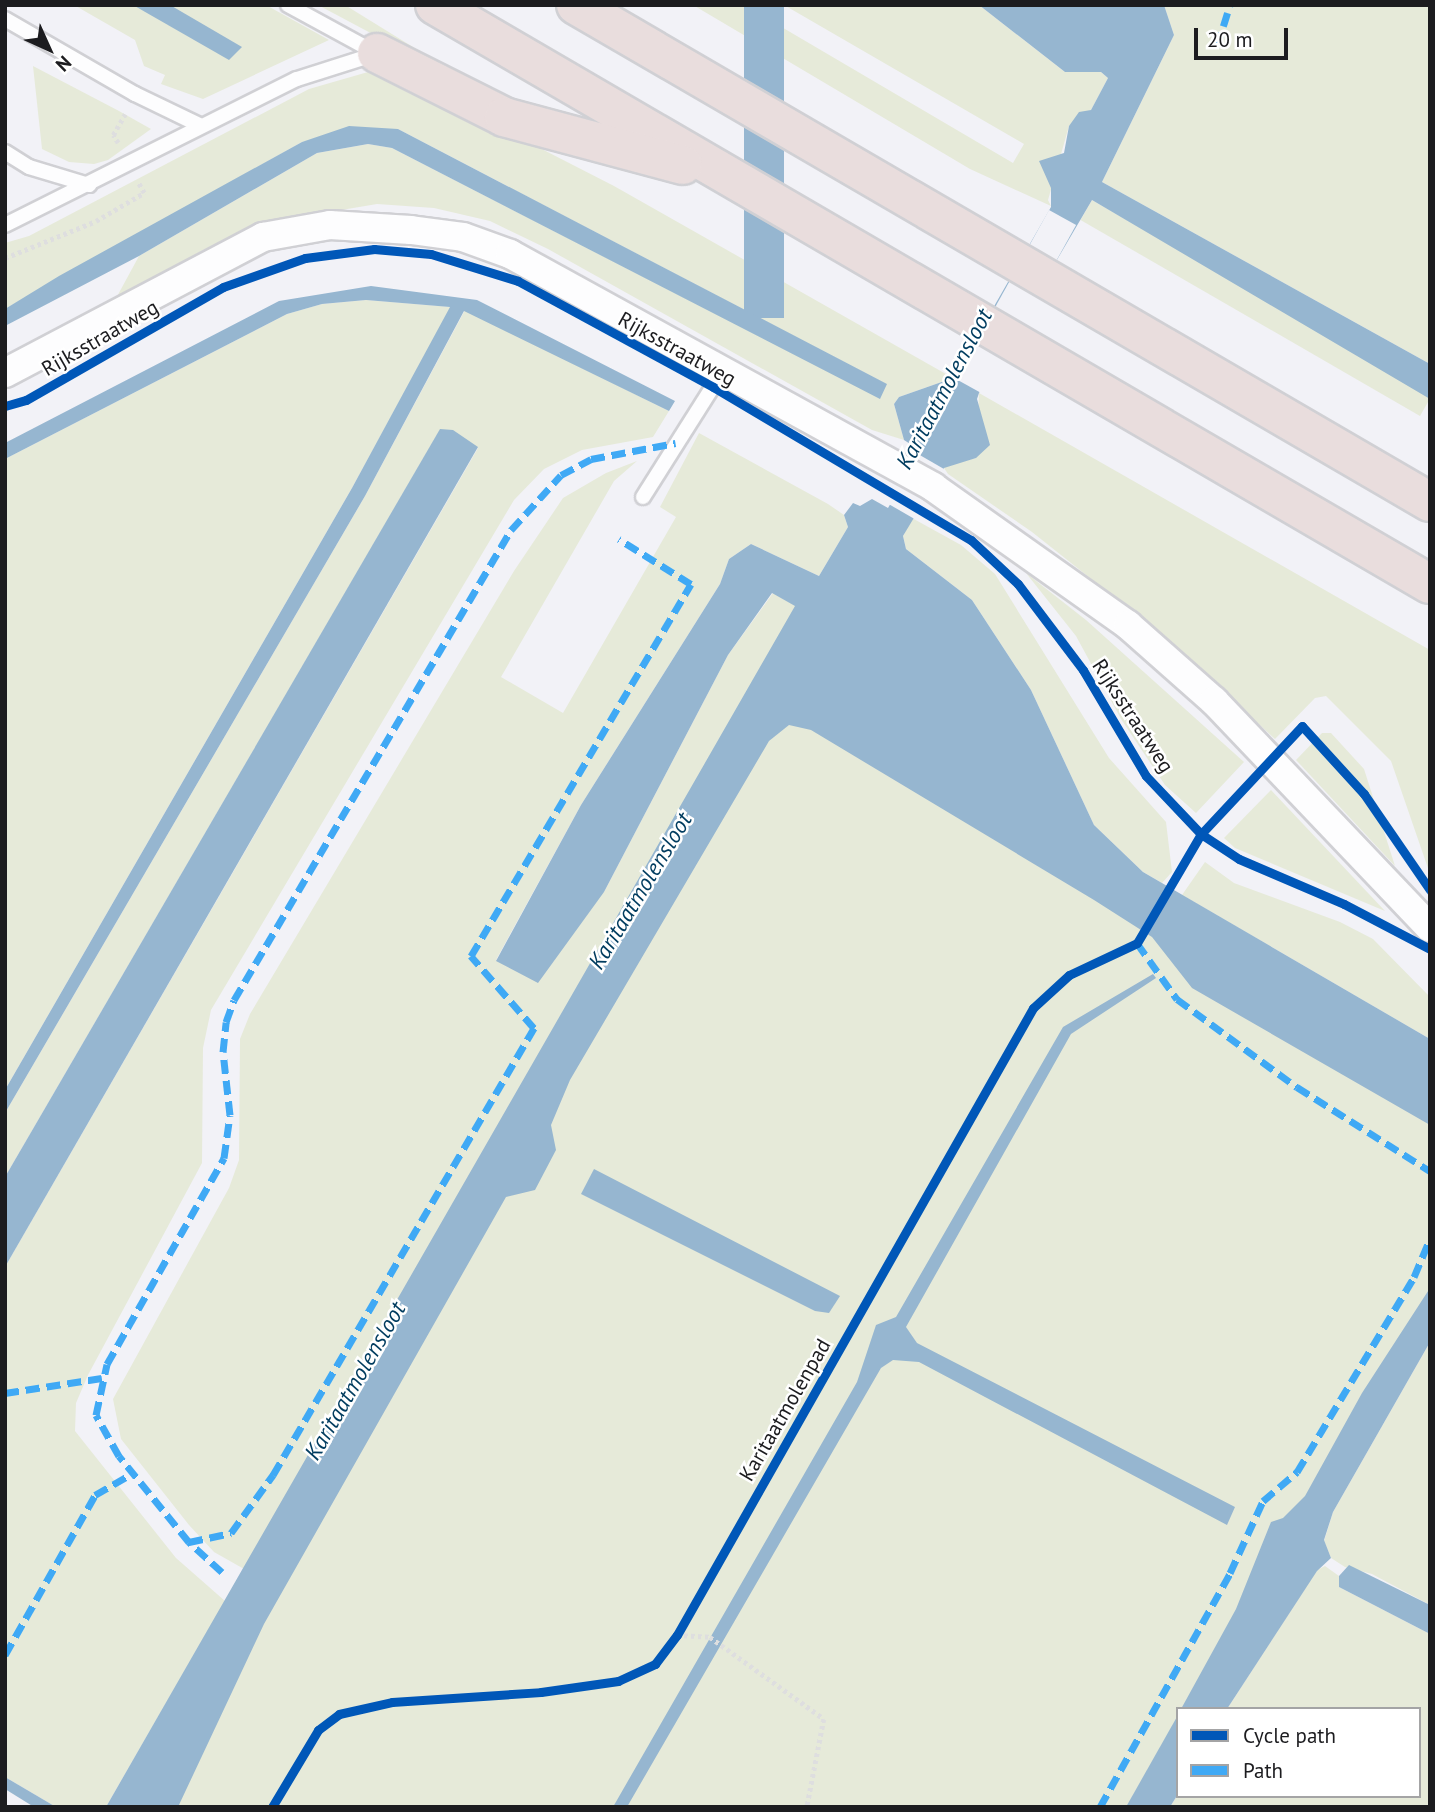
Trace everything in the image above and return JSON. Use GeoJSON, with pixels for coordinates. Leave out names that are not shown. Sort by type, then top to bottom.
{"type":"FeatureCollection","features":[{"type":"Feature","properties":{"kind":"highway"},"geometry":{"type":"LineString","coordinates":[[435,5],[1430,584]]}},
{"type":"Feature","properties":{"kind":"highway"},"geometry":{"type":"LineString","coordinates":[[576,5],[1430,502]]}},
{"type":"Feature","properties":{"kind":"highway"},"geometry":{"type":"LineString","coordinates":[[377,53],[504,117],[730,177]]}},
{"type":"Feature","properties":{"kind":"street","name":"Rijksstraatweg"},"geometry":{"type":"LineString","coordinates":[[5,373],[263,237],[330,225],[463,237],[510,254],[724,369],[933,487],[1128,625],[1172,662],[1430,928]]}},
{"type":"Feature","properties":{"kind":"lane"},"geometry":{"type":"LineString","coordinates":[[288,5],[377,53]]}},
{"type":"Feature","properties":{"kind":"lane"},"geometry":{"type":"LineString","coordinates":[[5,19],[135,94],[199,125]]}},
{"type":"Feature","properties":{"kind":"lane"},"geometry":{"type":"LineString","coordinates":[[5,225],[89,185],[199,125],[297,79],[377,53]]}},
{"type":"Feature","properties":{"kind":"lane"},"geometry":{"type":"LineString","coordinates":[[5,152],[29,167],[89,185]]}},
{"type":"Feature","properties":{"kind":"lane"},"geometry":{"type":"LineString","coordinates":[[643,497],[724,369]]}},
{"type":"Feature","properties":{"kind":"path"},"geometry":{"type":"LineString","coordinates":[[675,1639],[684,1623]]}},
{"type":"Feature","properties":{"kind":"path"},"geometry":{"type":"LineString","coordinates":[[675,1639],[710,1637],[728,1647],[824,1719],[807,1807]]}},
{"type":"Feature","properties":{"kind":"green space"},"geometry":{"type":"Polygon","coordinates":[[[74,5],[266,5],[329,40],[203,99],[161,84],[165,75],[144,66],[135,40],[74,5]]]}},
{"type":"Feature","properties":{"kind":"green space"},"geometry":{"type":"Polygon","coordinates":[[[318,5],[345,5],[476,86],[380,38],[318,5]]]}},
{"type":"Feature","properties":{"kind":"green space"},"geometry":{"type":"Polygon","coordinates":[[[693,5],[744,5],[1013,163],[1024,144],[784,5],[979,5],[1065,72],[1101,72],[1108,78],[1091,110],[1069,126],[1048,200],[1051,206],[970,169],[693,5]]]}},
{"type":"Feature","properties":{"kind":"green space"},"geometry":{"type":"Polygon","coordinates":[[[1164,5],[1430,5],[1430,364],[1102,182],[1174,35],[1164,5]]]}},
{"type":"Feature","properties":{"kind":"green space"},"geometry":{"type":"Polygon","coordinates":[[[33,66],[151,129],[108,160],[94,164],[69,162],[42,149],[33,66]]]}},
{"type":"Feature","properties":{"kind":"green space"},"geometry":{"type":"Polygon","coordinates":[[[368,72],[444,99],[614,186],[953,378],[899,397],[894,404],[904,440],[872,430],[548,249],[490,221],[434,208],[377,204],[276,221],[203,250],[114,302],[139,256],[317,153],[368,144],[392,148],[880,398],[886,384],[398,129],[302,142],[5,309],[5,243],[29,236],[309,89],[368,72]]]}},
{"type":"Feature","properties":{"kind":"green space"},"geometry":{"type":"Polygon","coordinates":[[[1092,200],[1430,395],[1420,416],[1080,220],[1092,200]]]}},
{"type":"Feature","properties":{"kind":"green space"},"geometry":{"type":"Polygon","coordinates":[[[366,300],[451,307],[352,488],[5,1090],[5,459],[287,314],[322,304],[366,300]]]}},
{"type":"Feature","properties":{"kind":"green space"},"geometry":{"type":"Polygon","coordinates":[[[465,310],[669,411],[653,437],[582,450],[544,469],[514,500],[211,1010],[203,1048],[202,1163],[88,1375],[76,1403],[75,1431],[176,1558],[225,1601],[106,1807],[56,1807],[5,1777],[5,1267],[478,448],[440,430],[5,1177],[5,1113],[365,496],[465,310]]]}},
{"type":"Feature","properties":{"kind":"green space"},"geometry":{"type":"Polygon","coordinates":[[[979,393],[1430,650],[1430,874],[1391,761],[1326,696],[1315,698],[1275,739],[1163,636],[1032,532],[948,474],[944,468],[948,464],[976,458],[979,393]]]}},
{"type":"Feature","properties":{"kind":"green space"},"geometry":{"type":"Polygon","coordinates":[[[699,433],[828,504],[844,515],[848,527],[819,576],[751,544],[729,559],[720,584],[581,805],[496,960],[604,892],[728,655],[773,593],[796,606],[244,1569],[214,1552],[189,1525],[121,1439],[113,1399],[229,1188],[239,1160],[240,1039],[250,1014],[514,571],[563,498],[606,473],[637,461],[614,481],[501,677],[563,713],[676,517],[660,507],[699,433]]]}},
{"type":"Feature","properties":{"kind":"green space"},"geometry":{"type":"Polygon","coordinates":[[[912,518],[961,545],[995,574],[1109,758],[1166,822],[1172,872],[1162,883],[1143,872],[1094,825],[1031,690],[972,600],[906,549],[903,536],[912,518]]]}},
{"type":"Feature","properties":{"kind":"green space"},"geometry":{"type":"Polygon","coordinates":[[[1026,573],[1086,620],[1244,762],[1196,813],[1165,785],[1121,719],[1076,636],[1026,573]]]}},
{"type":"Feature","properties":{"kind":"green space"},"geometry":{"type":"Polygon","coordinates":[[[791,685],[1430,1099],[1430,1298],[1196,1707],[1176,1707],[1176,1744],[1141,1807],[147,1807],[791,685]]]}},
{"type":"Feature","properties":{"kind":"green space"},"geometry":{"type":"Polygon","coordinates":[[[1322,733],[1331,733],[1364,769],[1395,866],[1296,760],[1322,733]]]}},
{"type":"Feature","properties":{"kind":"green space"},"geometry":{"type":"Polygon","coordinates":[[[1271,790],[1385,911],[1235,848],[1224,838],[1271,790]]]}},
{"type":"Feature","properties":{"kind":"green space"},"geometry":{"type":"Polygon","coordinates":[[[1205,862],[1234,883],[1340,922],[1373,939],[1430,997],[1430,1039],[1182,895],[1205,862]]]}},
{"type":"Feature","properties":{"kind":"green space"},"geometry":{"type":"Polygon","coordinates":[[[1430,1342],[1430,1605],[1372,1574],[1345,1567],[1331,1558],[1324,1541],[1333,1512],[1430,1342]]]}},
{"type":"Feature","properties":{"kind":"green space"},"geometry":{"type":"Polygon","coordinates":[[[1325,1566],[1339,1576],[1339,1587],[1430,1634],[1430,1807],[1170,1807],[1176,1797],[1421,1798],[1421,1707],[1228,1707],[1317,1570],[1325,1566]]]}},
{"type":"Feature","properties":{"kind":"water"},"geometry":{"type":"Polygon","coordinates":[[[133,5],[170,5],[242,47],[229,60],[133,5]]]}},
{"type":"Feature","properties":{"kind":"water"},"geometry":{"type":"Polygon","coordinates":[[[744,5],[784,5],[784,318],[744,318],[744,5]]]}},
{"type":"Feature","properties":{"kind":"water","name":"Karitaatmolensloot"},"geometry":{"type":"Polygon","coordinates":[[[979,5],[1164,5],[1174,35],[1102,182],[1430,364],[1430,399],[1092,200],[979,393],[977,399],[990,445],[976,458],[944,468],[903,536],[906,549],[972,600],[1031,690],[1094,825],[1143,872],[1430,1039],[1430,1125],[1192,988],[1152,937],[1094,900],[811,730],[789,725],[769,741],[570,1080],[551,1125],[556,1150],[535,1190],[506,1197],[264,1624],[178,1807],[106,1807],[795,606],[772,593],[728,655],[604,892],[538,983],[496,961],[581,805],[720,584],[729,559],[751,544],[819,576],[848,527],[844,515],[853,503],[860,506],[872,499],[888,508],[921,451],[904,440],[894,404],[899,397],[953,378],[1051,207],[1051,188],[1039,161],[1064,153],[1069,126],[1079,112],[1091,110],[1108,78],[1101,72],[1065,72],[979,5]]]}},
{"type":"Feature","properties":{"kind":"water"},"geometry":{"type":"Polygon","coordinates":[[[349,126],[398,129],[887,384],[880,399],[392,148],[368,144],[317,153],[139,256],[5,326],[5,309],[59,276],[302,142],[349,126]]]}},
{"type":"Feature","properties":{"kind":"water"},"geometry":{"type":"Polygon","coordinates":[[[371,286],[477,300],[675,401],[669,411],[464,311],[365,496],[5,1113],[5,1090],[352,488],[450,307],[366,300],[322,304],[287,314],[5,459],[5,443],[279,301],[371,286]]]}},
{"type":"Feature","properties":{"kind":"water"},"geometry":{"type":"Polygon","coordinates":[[[440,429],[453,430],[478,447],[5,1267],[5,1177],[440,429]]]}},
{"type":"Feature","properties":{"kind":"water"},"geometry":{"type":"Polygon","coordinates":[[[1153,974],[1156,978],[1071,1034],[906,1327],[917,1343],[1235,1507],[1227,1525],[919,1362],[893,1360],[881,1368],[627,1807],[613,1807],[857,1382],[876,1325],[896,1317],[1063,1027],[1153,974]]]}},
{"type":"Feature","properties":{"kind":"water"},"geometry":{"type":"Polygon","coordinates":[[[594,1169],[840,1296],[829,1313],[815,1311],[581,1194],[594,1169]]]}},
{"type":"Feature","properties":{"kind":"water"},"geometry":{"type":"Polygon","coordinates":[[[1430,1288],[1430,1342],[1333,1512],[1324,1540],[1331,1558],[1317,1571],[1228,1707],[1182,1707],[1236,1609],[1271,1522],[1283,1518],[1305,1496],[1362,1393],[1430,1288]]]}},
{"type":"Feature","properties":{"kind":"water"},"geometry":{"type":"Polygon","coordinates":[[[1349,1565],[1430,1605],[1430,1634],[1339,1587],[1339,1576],[1349,1565]]]}},
{"type":"Feature","properties":{"kind":"water"},"geometry":{"type":"Polygon","coordinates":[[[1176,1719],[1176,1797],[1170,1807],[1126,1807],[1176,1719]]]}},
{"type":"Feature","properties":{"kind":"water"},"geometry":{"type":"Polygon","coordinates":[[[5,1777],[56,1807],[34,1807],[5,1789],[5,1777]]]}},
{"type":"Feature","properties":{"kind":"pier"},"geometry":{"type":"Polygon","coordinates":[[[1049,210],[1076,225],[983,394],[955,379],[1049,210]]]}},
{"type":"Feature","properties":{"kind":"pier"},"geometry":{"type":"Polygon","coordinates":[[[918,454],[944,469],[915,519],[889,504],[918,454]]]}},
{"type":"Feature","properties":{"kind":"marked path"},"geometry":{"type":"LineString","coordinates":[[1217,46],[1230,5]]}},
{"type":"Feature","properties":{"kind":"marked path"},"geometry":{"type":"LineString","coordinates":[[222,1572],[189,1542],[119,1456],[96,1415],[107,1364],[224,1158],[230,1115],[223,1052],[226,1022],[234,1000],[511,530],[561,475],[591,459],[676,443]]}},
{"type":"Feature","properties":{"kind":"marked path"},"geometry":{"type":"LineString","coordinates":[[189,1542],[231,1533],[273,1475],[534,1028],[471,956],[691,584],[619,539]]}},
{"type":"Feature","properties":{"kind":"marked path"},"geometry":{"type":"LineString","coordinates":[[1137,943],[1177,999],[1297,1087],[1430,1171]]}},
{"type":"Feature","properties":{"kind":"marked path"},"geometry":{"type":"LineString","coordinates":[[1100,1807],[1230,1573],[1263,1501],[1297,1472],[1414,1277],[1430,1239]]}},
{"type":"Feature","properties":{"kind":"marked path"},"geometry":{"type":"LineString","coordinates":[[5,1393],[102,1378]]}},
{"type":"Feature","properties":{"kind":"marked path"},"geometry":{"type":"LineString","coordinates":[[5,1655],[95,1495],[133,1473]]}},
{"type":"Feature","properties":{"kind":"cycle path"},"geometry":{"type":"LineString","coordinates":[[5,406],[26,400],[223,287],[305,258],[374,249],[431,254],[518,281],[713,387],[971,540],[1018,584],[1083,670],[1146,776],[1201,834],[1239,859],[1344,904],[1430,949]]}},
{"type":"Feature","properties":{"kind":"cycle path","name":"Karitaatmolenpad"},"geometry":{"type":"LineString","coordinates":[[272,1807],[318,1730],[339,1714],[392,1702],[541,1692],[618,1681],[655,1664],[677,1635],[1033,1008],[1069,975],[1137,943],[1201,834],[1302,726],[1364,794],[1430,890]]}}]}
